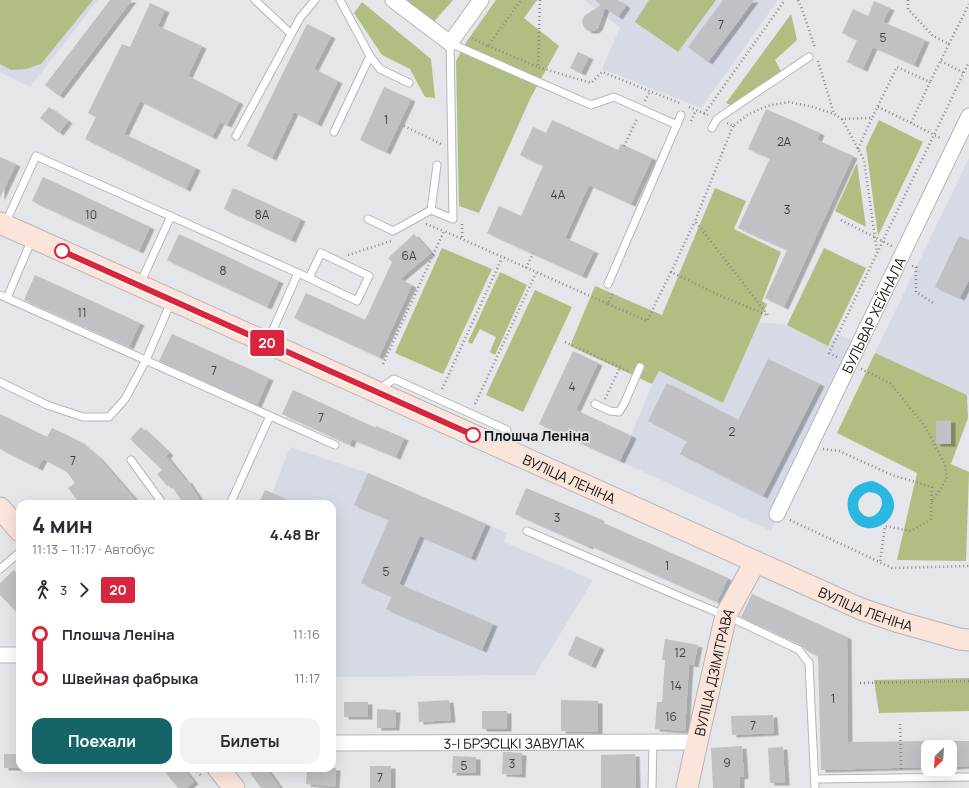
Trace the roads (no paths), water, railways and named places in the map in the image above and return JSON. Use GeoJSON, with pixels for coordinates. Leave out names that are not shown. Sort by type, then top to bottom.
{"type":"FeatureCollection","features":[{"type":"Feature","properties":{"kind":"main road","name":"ВУЛІЦА ЛЕНІНА"},"geometry":{"type":"LineString","coordinates":[[2,224],[861,609],[899,622],[959,639],[969,640]]}},
{"type":"Feature","properties":{"kind":"main road"},"geometry":{"type":"LineString","coordinates":[[0,508],[16,526]]}},
{"type":"Feature","properties":{"kind":"main road","name":"ВУЛІЦА ДЗІМІТРАВА"},"geometry":{"type":"LineString","coordinates":[[687,788],[726,615],[755,562]]}},
{"type":"Feature","properties":{"kind":"main road"},"geometry":{"type":"LineString","coordinates":[[221,772],[234,788]]}},
{"type":"Feature","properties":{"kind":"street"},"geometry":{"type":"LineString","coordinates":[[393,0],[450,43],[481,0]]}},
{"type":"Feature","properties":{"kind":"street","name":"БУЛЬВАР ХЕЙНАЛА"},"geometry":{"type":"LineString","coordinates":[[777,514],[969,116]]}},
{"type":"Feature","properties":{"kind":"street"},"geometry":{"type":"LineString","coordinates":[[0,655],[16,655]]}},
{"type":"Feature","properties":{"kind":"street","name":"3-І БРЭСЦКІ ЗАВУЛАК"},"geometry":{"type":"LineString","coordinates":[[336,743],[697,742]]}},
{"type":"Feature","properties":{"kind":"lane"},"geometry":{"type":"LineString","coordinates":[[255,0],[291,34]]}},
{"type":"Feature","properties":{"kind":"lane"},"geometry":{"type":"LineString","coordinates":[[236,136],[300,18],[315,0]]}},
{"type":"Feature","properties":{"kind":"lane"},"geometry":{"type":"LineString","coordinates":[[340,0],[370,56],[380,69],[409,83]]}},
{"type":"Feature","properties":{"kind":"lane"},"geometry":{"type":"LineString","coordinates":[[432,210],[453,219],[450,43],[590,105],[614,97],[677,125]]}},
{"type":"Feature","properties":{"kind":"lane"},"geometry":{"type":"LineString","coordinates":[[334,132],[370,56]]}},
{"type":"Feature","properties":{"kind":"lane"},"geometry":{"type":"LineString","coordinates":[[712,128],[717,119],[813,57]]}},
{"type":"Feature","properties":{"kind":"lane"},"geometry":{"type":"LineString","coordinates":[[608,284],[681,115]]}},
{"type":"Feature","properties":{"kind":"lane"},"geometry":{"type":"LineString","coordinates":[[2,224],[36,156],[298,273],[357,301],[369,276],[321,253],[309,278]]}},
{"type":"Feature","properties":{"kind":"lane"},"geometry":{"type":"LineString","coordinates":[[432,210],[437,165]]}},
{"type":"Feature","properties":{"kind":"lane"},"geometry":{"type":"LineString","coordinates":[[368,219],[393,231],[432,210]]}},
{"type":"Feature","properties":{"kind":"lane"},"geometry":{"type":"LineString","coordinates":[[139,286],[171,216]]}},
{"type":"Feature","properties":{"kind":"lane"},"geometry":{"type":"LineString","coordinates":[[33,238],[3,296],[335,445]]}},
{"type":"Feature","properties":{"kind":"lane"},"geometry":{"type":"LineString","coordinates":[[267,343],[298,273]]}},
{"type":"Feature","properties":{"kind":"lane"},"geometry":{"type":"LineString","coordinates":[[0,382],[47,405],[83,417],[109,417],[125,399],[146,360],[172,300]]}},
{"type":"Feature","properties":{"kind":"lane"},"geometry":{"type":"LineString","coordinates":[[598,405],[610,411],[619,412],[640,367]]}},
{"type":"Feature","properties":{"kind":"lane"},"geometry":{"type":"LineString","coordinates":[[232,500],[270,416]]}},
{"type":"Feature","properties":{"kind":"lane"},"geometry":{"type":"LineString","coordinates":[[131,460],[161,500]]}},
{"type":"Feature","properties":{"kind":"lane"},"geometry":{"type":"LineString","coordinates":[[527,531],[726,615],[799,650],[809,663],[815,788]]}},
{"type":"Feature","properties":{"kind":"lane"},"geometry":{"type":"LineString","coordinates":[[0,569],[16,555]]}},
{"type":"Feature","properties":{"kind":"lane"},"geometry":{"type":"LineString","coordinates":[[652,788],[653,742]]}},
{"type":"Feature","properties":{"kind":"lane"},"geometry":{"type":"LineString","coordinates":[[815,779],[969,777]]}},
{"type":"Feature","properties":{"kind":"water"},"geometry":{"type":"Polygon","coordinates":[[[873,481],[883,486],[891,494],[894,504],[893,510],[890,518],[885,523],[877,527],[866,528],[851,518],[848,509],[848,500],[852,491],[860,484],[873,481]],[[869,492],[861,497],[858,505],[860,511],[865,516],[871,517],[880,510],[882,504],[881,499],[877,494],[869,492]]]}},
{"type":"Feature","properties":{"kind":"place","name":"Плошча Леніна"},"geometry":{"type":"Point","coordinates":[473,435]}}]}
